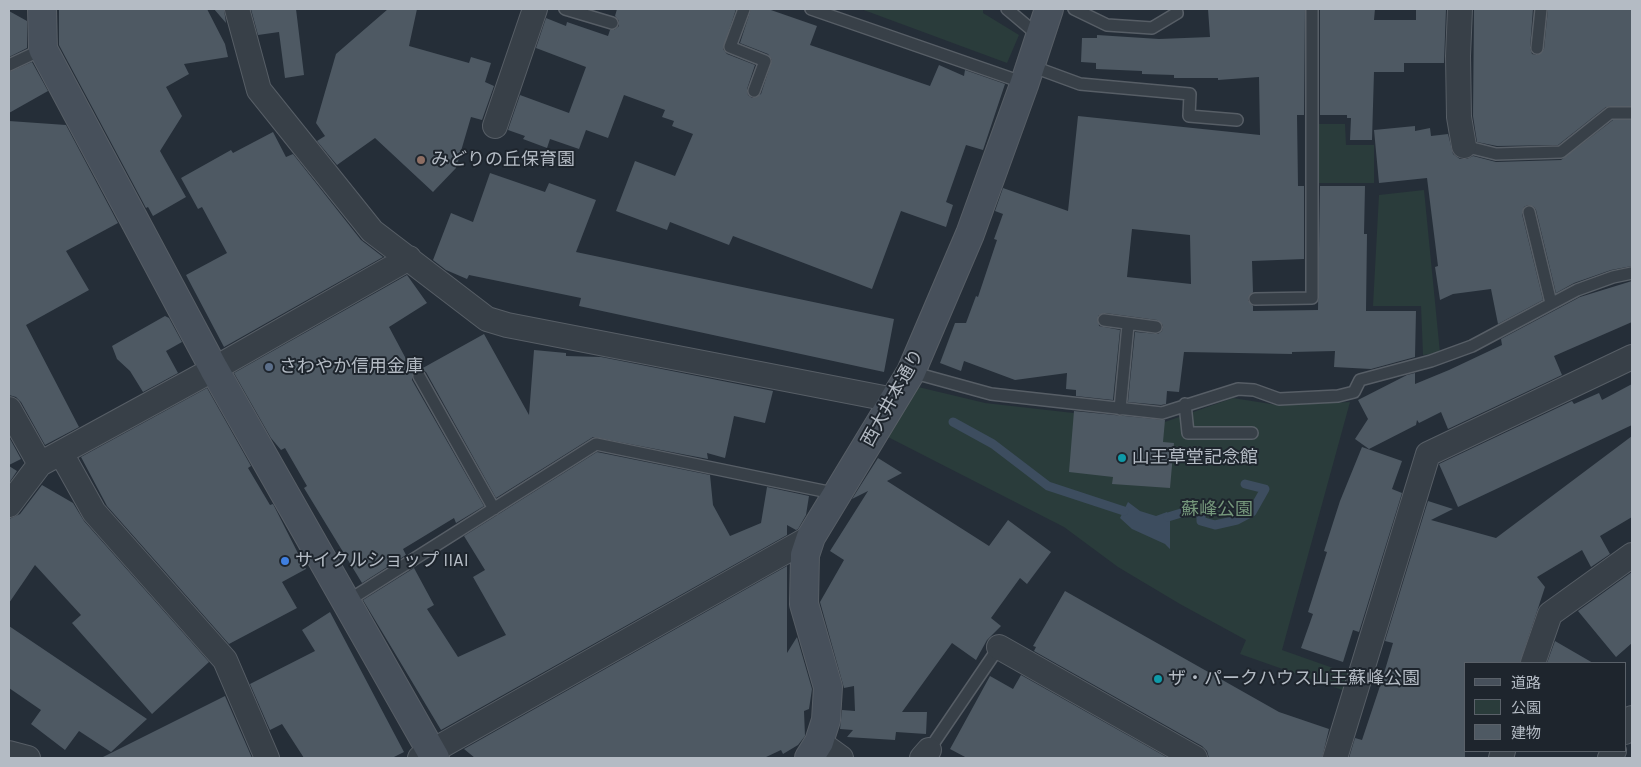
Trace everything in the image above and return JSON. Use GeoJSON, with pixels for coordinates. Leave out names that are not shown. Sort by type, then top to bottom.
{"type":"FeatureCollection","features":[{"type":"Feature","properties":{"kind":"street"},"geometry":{"type":"LineString","coordinates":[[42,9],[43,49],[214,369],[346,602],[428,756],[812,537]]}},
{"type":"Feature","properties":{"kind":"street"},"geometry":{"type":"LineString","coordinates":[[238,9],[259,90],[372,231],[487,319],[507,325],[894,400]]}},
{"type":"Feature","properties":{"kind":"street"},"geometry":{"type":"LineString","coordinates":[[495,126],[535,9]]}},
{"type":"Feature","properties":{"kind":"street","name":"西大井本通り"},"geometry":{"type":"LineString","coordinates":[[814,750],[826,720],[828,687],[804,604],[805,554],[812,537],[912,372],[970,234],[1049,9]]}},
{"type":"Feature","properties":{"kind":"street"},"geometry":{"type":"LineString","coordinates":[[1460,9],[1459,99],[1464,146]]}},
{"type":"Feature","properties":{"kind":"street"},"geometry":{"type":"LineString","coordinates":[[9,505],[40,464],[214,369],[409,258]]}},
{"type":"Feature","properties":{"kind":"street"},"geometry":{"type":"LineString","coordinates":[[1335,758],[1428,454],[1632,357]]}},
{"type":"Feature","properties":{"kind":"street"},"geometry":{"type":"LineString","coordinates":[[9,409],[40,464]]}},
{"type":"Feature","properties":{"kind":"street"},"geometry":{"type":"LineString","coordinates":[[61,453],[94,512],[225,660],[267,758]]}},
{"type":"Feature","properties":{"kind":"street"},"geometry":{"type":"LineString","coordinates":[[1533,662],[1550,614],[1632,555]]}},
{"type":"Feature","properties":{"kind":"street"},"geometry":{"type":"LineString","coordinates":[[999,647],[1195,758]]}},
{"type":"Feature","properties":{"kind":"street"},"geometry":{"type":"LineString","coordinates":[[1626,730],[1632,718]]}},
{"type":"Feature","properties":{"kind":"street"},"geometry":{"type":"LineString","coordinates":[[814,750],[842,758]]}},
{"type":"Feature","properties":{"kind":"street"},"geometry":{"type":"LineString","coordinates":[[9,753],[28,758]]}},
{"type":"Feature","properties":{"kind":"lane"},"geometry":{"type":"LineString","coordinates":[[565,9],[612,23]]}},
{"type":"Feature","properties":{"kind":"lane"},"geometry":{"type":"LineString","coordinates":[[744,9],[730,47],[765,61],[754,91]]}},
{"type":"Feature","properties":{"kind":"lane"},"geometry":{"type":"LineString","coordinates":[[811,9],[1013,79],[1027,75],[1080,84],[1190,94],[1189,116],[1237,120]]}},
{"type":"Feature","properties":{"kind":"lane"},"geometry":{"type":"LineString","coordinates":[[1007,9],[1040,37]]}},
{"type":"Feature","properties":{"kind":"lane"},"geometry":{"type":"LineString","coordinates":[[1074,9],[1107,25],[1152,28],[1177,13],[1176,9]]}},
{"type":"Feature","properties":{"kind":"lane"},"geometry":{"type":"LineString","coordinates":[[1255,299],[1312,298],[1312,9]]}},
{"type":"Feature","properties":{"kind":"lane"},"geometry":{"type":"LineString","coordinates":[[1537,48],[1541,9]]}},
{"type":"Feature","properties":{"kind":"lane"},"geometry":{"type":"LineString","coordinates":[[9,65],[43,49]]}},
{"type":"Feature","properties":{"kind":"lane"},"geometry":{"type":"LineString","coordinates":[[1464,146],[1496,154],[1561,152],[1610,113],[1632,113]]}},
{"type":"Feature","properties":{"kind":"lane"},"geometry":{"type":"LineString","coordinates":[[1529,212],[1551,303]]}},
{"type":"Feature","properties":{"kind":"lane"},"geometry":{"type":"LineString","coordinates":[[912,372],[991,394],[1162,413],[1238,388],[1254,390],[1279,399],[1338,396],[1354,392],[1360,380],[1431,361],[1472,346],[1551,303],[1613,277],[1632,272]]}},
{"type":"Feature","properties":{"kind":"lane"},"geometry":{"type":"LineString","coordinates":[[1104,320],[1128,325],[1156,327]]}},
{"type":"Feature","properties":{"kind":"lane"},"geometry":{"type":"LineString","coordinates":[[1120,409],[1128,325]]}},
{"type":"Feature","properties":{"kind":"lane"},"geometry":{"type":"LineString","coordinates":[[419,376],[494,509]]}},
{"type":"Feature","properties":{"kind":"lane"},"geometry":{"type":"LineString","coordinates":[[1185,404],[1188,432],[1252,433]]}},
{"type":"Feature","properties":{"kind":"lane"},"geometry":{"type":"LineString","coordinates":[[346,602],[596,444],[838,494]]}},
{"type":"Feature","properties":{"kind":"lane"},"geometry":{"type":"LineString","coordinates":[[925,754],[999,647]]}},
{"type":"Feature","properties":{"kind":"green space"},"geometry":{"type":"Polygon","coordinates":[[[861,9],[983,9],[983,13],[1019,35],[1007,63],[861,9]]]}},
{"type":"Feature","properties":{"kind":"green space"},"geometry":{"type":"Polygon","coordinates":[[[1316,124],[1345,124],[1346,145],[1374,145],[1374,183],[1317,183],[1316,124]]]}},
{"type":"Feature","properties":{"kind":"green space"},"geometry":{"type":"Polygon","coordinates":[[[1424,190],[1440,353],[1423,355],[1421,306],[1373,306],[1379,195],[1424,190]]]}},
{"type":"Feature","properties":{"kind":"green space","name":"蘇峰公園"},"geometry":{"type":"Polygon","coordinates":[[[914,386],[985,403],[1162,423],[1233,398],[1277,405],[1350,402],[1282,650],[1350,674],[1345,691],[1240,654],[1246,640],[1118,567],[1064,527],[888,437],[914,386]]]}},
{"type":"Feature","properties":{"kind":"water"},"geometry":{"type":"Polygon","coordinates":[[[1128,502],[1140,511],[1156,516],[1167,512],[1170,521],[1170,549],[1165,544],[1132,529],[1120,518],[1128,502]]]}},
{"type":"Feature","properties":{"kind":"building"},"geometry":{"type":"Polygon","coordinates":[[[59,9],[207,9],[225,44],[228,57],[184,64],[189,74],[166,87],[182,116],[160,151],[186,197],[153,216],[148,207],[146,208],[59,45],[59,9]]]}},
{"type":"Feature","properties":{"kind":"building"},"geometry":{"type":"Polygon","coordinates":[[[214,9],[224,9],[226,23],[214,9]]]}},
{"type":"Feature","properties":{"kind":"building"},"geometry":{"type":"Polygon","coordinates":[[[251,9],[296,9],[304,75],[285,78],[279,32],[258,35],[251,9]]]}},
{"type":"Feature","properties":{"kind":"building"},"geometry":{"type":"Polygon","coordinates":[[[388,9],[417,9],[409,46],[469,63],[471,57],[491,63],[485,82],[494,86],[482,120],[471,117],[456,168],[433,192],[375,138],[337,165],[317,141],[325,136],[316,123],[336,54],[388,9]]]}},
{"type":"Feature","properties":{"kind":"building"},"geometry":{"type":"Polygon","coordinates":[[[617,9],[736,9],[723,49],[727,54],[755,65],[747,89],[748,95],[752,98],[761,94],[772,60],[768,54],[740,43],[751,9],[768,9],[817,26],[810,45],[930,86],[939,65],[964,76],[965,70],[1005,84],[983,150],[966,145],[946,202],[953,205],[946,227],[901,211],[872,289],[733,236],[729,245],[670,222],[667,230],[616,211],[635,161],[675,176],[693,134],[672,126],[674,121],[662,117],[665,110],[624,95],[608,138],[586,130],[579,149],[550,139],[547,148],[523,139],[525,136],[508,130],[520,95],[569,113],[586,67],[536,48],[546,18],[566,26],[567,22],[608,36],[610,30],[614,30],[619,26],[619,21],[615,16],[617,9]]]}},
{"type":"Feature","properties":{"kind":"building"},"geometry":{"type":"Polygon","coordinates":[[[1208,9],[1305,9],[1304,115],[1297,115],[1298,186],[1304,186],[1304,259],[1252,261],[1253,292],[1248,300],[1253,306],[1253,311],[1318,310],[1320,186],[1365,186],[1364,234],[1367,234],[1366,311],[1416,311],[1415,357],[1371,369],[1334,367],[1335,351],[1292,352],[1292,354],[1184,352],[1179,392],[1167,391],[1166,404],[1128,402],[1135,332],[1158,334],[1162,331],[1163,325],[1157,320],[1105,313],[1098,316],[1099,326],[1120,330],[1113,400],[1076,396],[1076,390],[1066,389],[1067,373],[1015,380],[964,361],[961,371],[940,363],[955,323],[966,323],[976,296],[978,297],[997,240],[994,239],[1003,214],[995,211],[1003,188],[1068,211],[1078,116],[1260,135],[1259,77],[1218,80],[1218,78],[1174,78],[1174,75],[1142,74],[1142,71],[1096,69],[1096,63],[1081,62],[1082,38],[1097,38],[1097,35],[1159,39],[1210,37],[1208,9]],[[1132,229],[1127,277],[1191,284],[1190,235],[1132,229]]]}},
{"type":"Feature","properties":{"kind":"building"},"geometry":{"type":"Polygon","coordinates":[[[1320,9],[1375,9],[1374,20],[1416,20],[1416,9],[1446,9],[1444,63],[1404,63],[1404,72],[1374,72],[1372,140],[1350,140],[1351,118],[1347,118],[1347,115],[1320,115],[1320,9]]]}},
{"type":"Feature","properties":{"kind":"building"},"geometry":{"type":"Polygon","coordinates":[[[1474,9],[1533,9],[1530,48],[1532,54],[1537,55],[1544,49],[1548,9],[1632,9],[1632,106],[1606,107],[1558,145],[1497,146],[1477,142],[1473,116],[1474,9]]]}},
{"type":"Feature","properties":{"kind":"building"},"geometry":{"type":"Polygon","coordinates":[[[9,11],[27,21],[27,48],[9,57],[9,11]]]}},
{"type":"Feature","properties":{"kind":"building"},"geometry":{"type":"Polygon","coordinates":[[[32,62],[48,91],[9,113],[9,72],[32,62]]]}},
{"type":"Feature","properties":{"kind":"building"},"geometry":{"type":"Polygon","coordinates":[[[1613,120],[1632,120],[1632,266],[1611,270],[1574,283],[1556,293],[1536,210],[1528,205],[1524,207],[1522,214],[1543,300],[1498,324],[1491,289],[1453,294],[1440,300],[1435,267],[1438,266],[1427,178],[1379,183],[1374,130],[1415,126],[1415,131],[1430,128],[1431,136],[1448,134],[1453,154],[1460,159],[1467,159],[1473,156],[1496,162],[1561,160],[1613,120]]]}},
{"type":"Feature","properties":{"kind":"building"},"geometry":{"type":"Polygon","coordinates":[[[9,121],[66,125],[118,223],[66,251],[89,290],[26,325],[79,427],[45,445],[21,402],[16,397],[9,395],[9,121]]]}},
{"type":"Feature","properties":{"kind":"building"},"geometry":{"type":"Polygon","coordinates":[[[273,132],[286,157],[293,154],[361,240],[383,257],[224,347],[186,275],[227,253],[202,207],[198,209],[181,178],[231,150],[233,153],[273,132]]]}},
{"type":"Feature","properties":{"kind":"building"},"geometry":{"type":"Polygon","coordinates":[[[490,173],[545,192],[549,183],[596,200],[576,252],[894,319],[884,372],[579,306],[581,298],[469,275],[467,279],[446,270],[433,260],[451,213],[473,222],[490,173]]]}},
{"type":"Feature","properties":{"kind":"building"},"geometry":{"type":"Polygon","coordinates":[[[407,275],[427,303],[389,327],[413,372],[412,380],[484,506],[456,523],[454,518],[403,549],[406,555],[362,583],[304,488],[307,486],[285,448],[281,450],[271,438],[234,373],[407,275]]]}},
{"type":"Feature","properties":{"kind":"building"},"geometry":{"type":"Polygon","coordinates":[[[1632,281],[1632,322],[1554,356],[1562,375],[1448,429],[1441,412],[1419,423],[1417,420],[1416,425],[1369,449],[1355,439],[1368,419],[1358,400],[1407,375],[1415,373],[1415,384],[1449,370],[1502,345],[1501,339],[1580,297],[1632,281]]]}},
{"type":"Feature","properties":{"kind":"building"},"geometry":{"type":"Polygon","coordinates":[[[165,316],[169,318],[182,342],[166,351],[178,373],[143,392],[130,371],[117,359],[112,346],[165,316]]]}},
{"type":"Feature","properties":{"kind":"building"},"geometry":{"type":"Polygon","coordinates":[[[484,334],[529,415],[534,350],[566,353],[566,356],[601,357],[773,391],[765,423],[734,416],[725,458],[707,453],[708,459],[593,437],[496,498],[426,372],[421,369],[484,334]]]}},
{"type":"Feature","properties":{"kind":"building"},"geometry":{"type":"Polygon","coordinates":[[[1632,384],[1632,425],[1458,507],[1439,464],[1572,401],[1574,404],[1599,393],[1602,400],[1632,384]]]}},
{"type":"Feature","properties":{"kind":"building"},"geometry":{"type":"Polygon","coordinates":[[[207,388],[251,466],[248,468],[270,505],[273,504],[306,569],[282,582],[297,608],[229,644],[107,506],[81,457],[207,388]]]}},
{"type":"Feature","properties":{"kind":"building","name":"山王草堂記念館"},"geometry":{"type":"Polygon","coordinates":[[[1074,411],[1165,420],[1163,442],[1174,443],[1170,488],[1112,484],[1113,477],[1069,472],[1074,411]]]}},
{"type":"Feature","properties":{"kind":"building"},"geometry":{"type":"Polygon","coordinates":[[[1632,436],[1632,517],[1600,536],[1610,554],[1591,567],[1582,550],[1537,577],[1545,587],[1520,662],[1464,662],[1465,758],[1349,758],[1355,738],[1362,740],[1382,680],[1393,643],[1385,641],[1428,501],[1453,509],[1431,520],[1496,538],[1632,436]]]}},
{"type":"Feature","properties":{"kind":"building"},"geometry":{"type":"Polygon","coordinates":[[[9,437],[21,459],[9,465],[9,437]]]}},
{"type":"Feature","properties":{"kind":"building"},"geometry":{"type":"Polygon","coordinates":[[[1362,447],[1402,461],[1392,489],[1402,493],[1359,632],[1353,630],[1343,662],[1301,648],[1313,614],[1308,612],[1327,552],[1324,551],[1340,501],[1362,447]]]}},
{"type":"Feature","properties":{"kind":"building"},"geometry":{"type":"Polygon","coordinates":[[[597,452],[710,475],[713,505],[730,536],[761,523],[767,487],[809,496],[806,515],[798,529],[796,530],[787,525],[787,535],[441,730],[363,600],[414,568],[434,605],[427,609],[458,657],[506,635],[473,577],[485,570],[464,536],[597,452]]]}},
{"type":"Feature","properties":{"kind":"building"},"geometry":{"type":"Polygon","coordinates":[[[878,458],[902,473],[887,481],[989,546],[1008,520],[1051,552],[1027,584],[1020,578],[991,618],[1001,626],[987,640],[976,660],[952,643],[902,712],[927,712],[926,734],[896,732],[895,740],[847,737],[853,730],[840,729],[842,710],[855,711],[854,686],[844,688],[820,602],[844,560],[830,551],[868,491],[852,499],[878,458]]]}},
{"type":"Feature","properties":{"kind":"building"},"geometry":{"type":"Polygon","coordinates":[[[9,466],[17,471],[9,483],[9,466]]]}},
{"type":"Feature","properties":{"kind":"building"},"geometry":{"type":"Polygon","coordinates":[[[42,485],[73,503],[84,521],[209,662],[152,714],[72,623],[81,615],[35,565],[9,603],[9,519],[20,514],[42,485]]]}},
{"type":"Feature","properties":{"kind":"building"},"geometry":{"type":"Polygon","coordinates":[[[787,566],[787,653],[797,637],[812,689],[809,709],[804,711],[805,736],[798,745],[783,754],[781,750],[764,758],[475,758],[464,749],[787,566]]]}},
{"type":"Feature","properties":{"kind":"building"},"geometry":{"type":"Polygon","coordinates":[[[1632,572],[1632,643],[1616,657],[1578,611],[1632,572]]]}},
{"type":"Feature","properties":{"kind":"building","name":"ザ・パークハウス山王蘇峰公園"},"geometry":{"type":"Polygon","coordinates":[[[1065,591],[1279,712],[1329,729],[1322,758],[1209,758],[1207,751],[1202,746],[1034,651],[1036,647],[1033,646],[1065,591]]]}},
{"type":"Feature","properties":{"kind":"building"},"geometry":{"type":"Polygon","coordinates":[[[330,612],[404,752],[392,758],[304,758],[282,724],[270,730],[250,684],[315,651],[302,630],[330,612]]]}},
{"type":"Feature","properties":{"kind":"building"},"geometry":{"type":"Polygon","coordinates":[[[9,626],[147,719],[111,752],[79,731],[65,750],[31,724],[41,710],[9,688],[9,626]]]}},
{"type":"Feature","properties":{"kind":"building"},"geometry":{"type":"Polygon","coordinates":[[[1555,641],[1591,662],[1547,662],[1555,641]]]}},
{"type":"Feature","properties":{"kind":"building"},"geometry":{"type":"Polygon","coordinates":[[[1021,675],[1168,758],[967,758],[950,749],[990,676],[1013,689],[1021,675]]]}},
{"type":"Feature","properties":{"kind":"building"},"geometry":{"type":"Polygon","coordinates":[[[225,696],[252,758],[101,758],[225,696]]]}},
{"type":"Feature","properties":{"kind":"waterway"},"geometry":{"type":"LineString","coordinates":[[953,422],[993,444],[1048,486],[1124,511]]}},
{"type":"Feature","properties":{"kind":"waterway"},"geometry":{"type":"LineString","coordinates":[[1168,517],[1201,507],[1201,521],[1215,525],[1237,520],[1252,512],[1265,489],[1245,484]]}},
{"type":"Feature","properties":{"kind":"place","name":"みどりの丘保育園"},"geometry":{"type":"Point","coordinates":[421,160]}},
{"type":"Feature","properties":{"kind":"place","name":"さわやか信用金庫"},"geometry":{"type":"Point","coordinates":[269,367]}},
{"type":"Feature","properties":{"kind":"place","name":"山王草堂記念館"},"geometry":{"type":"Point","coordinates":[1122,458]}},
{"type":"Feature","properties":{"kind":"place","name":"サイクルショップ IIAI"},"geometry":{"type":"Point","coordinates":[285,561]}},
{"type":"Feature","properties":{"kind":"place","name":"ザ・パークハウス山王蘇峰公園"},"geometry":{"type":"Point","coordinates":[1158,679]}}]}
